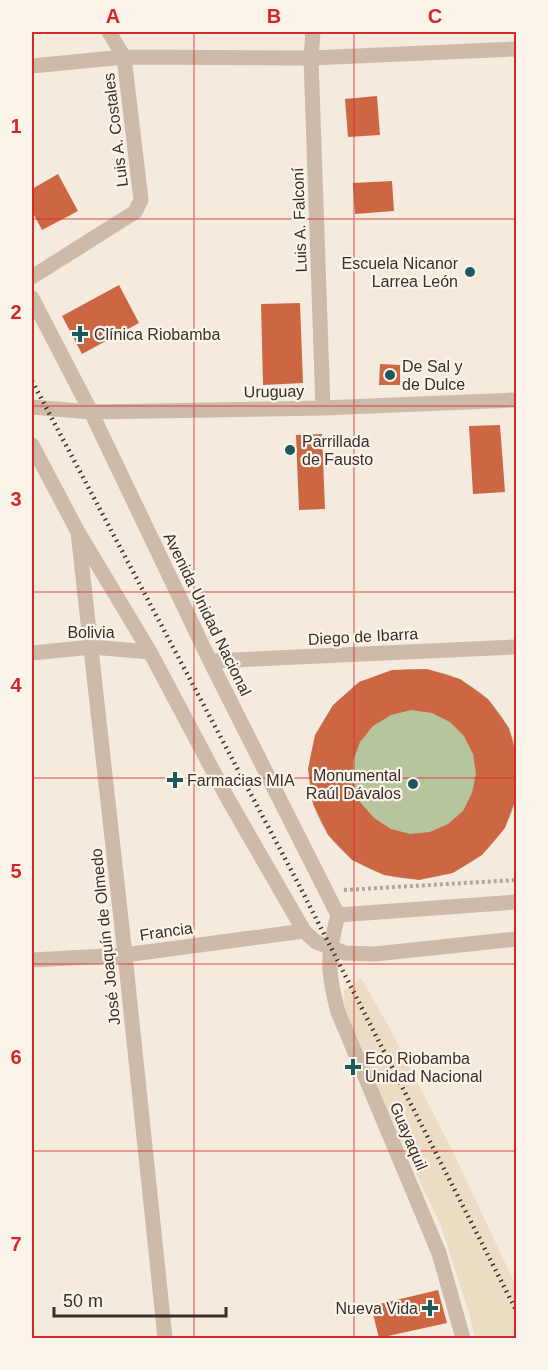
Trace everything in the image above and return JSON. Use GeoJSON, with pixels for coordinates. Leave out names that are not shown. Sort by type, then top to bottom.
{"type":"FeatureCollection","features":[{"type":"Feature","properties":{"kind":"street","name":"Luis A. Costales"},"geometry":{"type":"LineString","coordinates":[[32,277],[135,212],[141,200],[124,57],[109,32]]}},
{"type":"Feature","properties":{"kind":"street","name":"Luis A. Falconí"},"geometry":{"type":"LineString","coordinates":[[313,32],[311,58],[323,408]]}},
{"type":"Feature","properties":{"kind":"street"},"geometry":{"type":"LineString","coordinates":[[32,66],[124,57],[311,58],[516,49]]}},
{"type":"Feature","properties":{"kind":"street","name":"Avenida Unidad Nacional"},"geometry":{"type":"LineString","coordinates":[[32,298],[91,412],[210,661],[338,915]]}},
{"type":"Feature","properties":{"kind":"street","name":"Uruguay"},"geometry":{"type":"LineString","coordinates":[[32,407],[91,412],[323,408],[516,400]]}},
{"type":"Feature","properties":{"kind":"street"},"geometry":{"type":"LineString","coordinates":[[32,445],[78,532],[150,652],[228,800],[304,931],[316,942],[345,953],[375,954],[516,939]]}},
{"type":"Feature","properties":{"kind":"street","name":"José Joaquín de Olmedo"},"geometry":{"type":"LineString","coordinates":[[78,532],[165,1338]]}},
{"type":"Feature","properties":{"kind":"street","name":"Bolivia"},"geometry":{"type":"LineString","coordinates":[[32,653],[92,647],[150,652]]}},
{"type":"Feature","properties":{"kind":"street","name":"Diego de Ibarra"},"geometry":{"type":"LineString","coordinates":[[210,661],[516,647]]}},
{"type":"Feature","properties":{"kind":"street"},"geometry":{"type":"LineString","coordinates":[[330,947],[338,915],[516,902]]}},
{"type":"Feature","properties":{"kind":"street","name":"Francia"},"geometry":{"type":"LineString","coordinates":[[32,960],[125,955],[304,931]]}},
{"type":"Feature","properties":{"kind":"street","name":"Guayaquil"},"geometry":{"type":"LineString","coordinates":[[330,947],[329,976],[338,1012],[439,1253],[463,1338]]}},
{"type":"Feature","properties":{"kind":"path"},"geometry":{"type":"LineString","coordinates":[[326,891],[516,880]]}},
{"type":"Feature","properties":{"kind":"green space","name":"Monumental Raúl Dávalos"},"geometry":{"type":"Polygon","coordinates":[[[414,669],[434,671],[454,677],[472,687],[488,700],[501,716],[511,734],[517,754],[519,774],[517,794],[511,814],[501,832],[488,848],[472,861],[454,871],[434,877],[414,879],[394,877],[374,871],[356,861],[340,848],[327,832],[317,814],[311,794],[309,774],[311,754],[317,734],[327,716],[340,700],[356,687],[374,677],[394,671],[414,669]]]}},
{"type":"Feature","properties":{"kind":"shaded area"},"geometry":{"type":"Polygon","coordinates":[[[361,978],[388,1025],[453,1152],[516,1286],[516,1338],[475,1338],[441,1226],[343,1019],[344,991],[361,978]]]}},
{"type":"Feature","properties":{"kind":"building"},"geometry":{"type":"Polygon","coordinates":[[[377,96],[380,135],[348,137],[345,99],[377,96]]]}},
{"type":"Feature","properties":{"kind":"building"},"geometry":{"type":"Polygon","coordinates":[[[58,174],[78,211],[42,230],[32,211],[32,189],[58,174]]]}},
{"type":"Feature","properties":{"kind":"building"},"geometry":{"type":"Polygon","coordinates":[[[392,181],[394,211],[355,214],[353,183],[392,181]]]}},
{"type":"Feature","properties":{"kind":"building"},"geometry":{"type":"Polygon","coordinates":[[[119,285],[139,323],[82,354],[62,316],[119,285]]]}},
{"type":"Feature","properties":{"kind":"building"},"geometry":{"type":"Polygon","coordinates":[[[300,303],[303,383],[263,385],[261,304],[300,303]]]}},
{"type":"Feature","properties":{"kind":"building","name":"De Sal y de Dulce"},"geometry":{"type":"Polygon","coordinates":[[[380,364],[400,365],[400,385],[379,385],[380,364]]]}},
{"type":"Feature","properties":{"kind":"building"},"geometry":{"type":"Polygon","coordinates":[[[500,425],[505,492],[473,494],[469,426],[500,425]]]}},
{"type":"Feature","properties":{"kind":"building"},"geometry":{"type":"Polygon","coordinates":[[[322,434],[325,509],[299,510],[296,435],[322,434]]]}},
{"type":"Feature","properties":{"kind":"building","name":"Monumental Raúl Dávalos"},"geometry":{"type":"Polygon","coordinates":[[[427,669],[460,679],[488,699],[509,728],[516,754],[516,798],[505,828],[482,855],[453,873],[419,880],[384,875],[352,860],[328,835],[313,804],[308,769],[315,735],[333,705],[359,682],[392,670],[427,669]],[[411,710],[391,715],[373,726],[360,742],[353,761],[353,782],[360,802],[374,818],[391,829],[410,834],[430,832],[448,824],[463,811],[472,793],[476,774],[473,754],[464,736],[450,722],[432,713],[411,710]]]}},
{"type":"Feature","properties":{"kind":"building"},"geometry":{"type":"Polygon","coordinates":[[[438,1290],[447,1323],[379,1338],[371,1306],[438,1290]]]}},
{"type":"Feature","properties":{"kind":"railway"},"geometry":{"type":"LineString","coordinates":[[32,381],[299,885],[516,1310]]}},
{"type":"Feature","properties":{"kind":"place","name":"Escuela Nicanor Larrea León"},"geometry":{"type":"Point","coordinates":[470,272]}},
{"type":"Feature","properties":{"kind":"place","name":"Clínica Riobamba"},"geometry":{"type":"Point","coordinates":[80,334]}},
{"type":"Feature","properties":{"kind":"place","name":"De Sal y de Dulce"},"geometry":{"type":"Point","coordinates":[390,375]}},
{"type":"Feature","properties":{"kind":"place","name":"Parrillada de Fausto"},"geometry":{"type":"Point","coordinates":[290,450]}},
{"type":"Feature","properties":{"kind":"place","name":"Farmacias MIA"},"geometry":{"type":"Point","coordinates":[175,780]}},
{"type":"Feature","properties":{"kind":"place","name":"Monumental Raúl Dávalos"},"geometry":{"type":"Point","coordinates":[413,784]}},
{"type":"Feature","properties":{"kind":"place","name":"Eco Riobamba Unidad Nacional"},"geometry":{"type":"Point","coordinates":[353,1067]}},
{"type":"Feature","properties":{"kind":"place","name":"Nueva Vida"},"geometry":{"type":"Point","coordinates":[430,1308]}}]}
